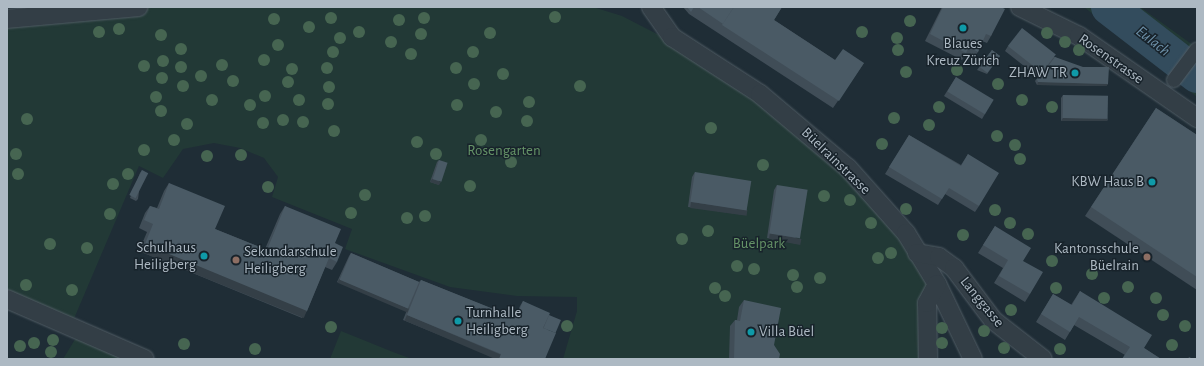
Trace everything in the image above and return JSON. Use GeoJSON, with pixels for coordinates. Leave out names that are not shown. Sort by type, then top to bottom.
{"type":"FeatureCollection","features":[{"type":"Feature","properties":{"kind":"street"},"geometry":{"type":"LineString","coordinates":[[7,19],[138,7]]}},
{"type":"Feature","properties":{"kind":"street","name":"Büelrainstrasse"},"geometry":{"type":"LineString","coordinates":[[651,7],[672,37],[760,94],[819,142],[906,234],[937,284],[972,359]]}},
{"type":"Feature","properties":{"kind":"street","name":"Rosenstrasse"},"geometry":{"type":"LineString","coordinates":[[1020,7],[1079,36],[1197,118]]}},
{"type":"Feature","properties":{"kind":"street"},"geometry":{"type":"LineString","coordinates":[[1174,80],[1197,50]]}},
{"type":"Feature","properties":{"kind":"street","name":"Langgasse"},"geometry":{"type":"LineString","coordinates":[[917,253],[939,257],[954,268],[993,320],[1044,359]]}},
{"type":"Feature","properties":{"kind":"street"},"geometry":{"type":"LineString","coordinates":[[928,359],[927,302],[937,284]]}},
{"type":"Feature","properties":{"kind":"street"},"geometry":{"type":"LineString","coordinates":[[7,299],[145,359]]}},
{"type":"Feature","properties":{"kind":"green space","name":"Rosengarten"},"geometry":{"type":"Polygon","coordinates":[[[138,7],[593,7],[622,16],[688,50],[819,141],[937,284],[928,359],[563,359],[577,311],[577,297],[517,296],[450,287],[345,249],[352,229],[272,197],[278,177],[264,158],[240,148],[214,143],[183,149],[163,178],[139,166],[70,328],[7,299],[7,19],[138,7]]]}},
{"type":"Feature","properties":{"kind":"green space"},"geometry":{"type":"Polygon","coordinates":[[[1084,7],[1140,7],[1197,48],[1197,97],[1084,7]]]}},
{"type":"Feature","properties":{"kind":"green space"},"geometry":{"type":"Polygon","coordinates":[[[341,331],[393,352],[412,359],[330,359],[341,331]]]}},
{"type":"Feature","properties":{"kind":"green space"},"geometry":{"type":"Polygon","coordinates":[[[79,333],[145,359],[63,359],[79,333]]]}},
{"type":"Feature","properties":{"kind":"building"},"geometry":{"type":"Polygon","coordinates":[[[687,7],[694,7],[691,12],[687,7]]]}},
{"type":"Feature","properties":{"kind":"building"},"geometry":{"type":"Polygon","coordinates":[[[698,7],[734,7],[723,24],[698,7]]]}},
{"type":"Feature","properties":{"kind":"building"},"geometry":{"type":"Polygon","coordinates":[[[734,7],[782,7],[774,20],[835,60],[843,49],[864,63],[839,101],[722,25],[734,7]]]}},
{"type":"Feature","properties":{"kind":"building","name":"Blaues Kreuz Zürich"},"geometry":{"type":"Polygon","coordinates":[[[943,7],[1001,7],[1005,9],[991,36],[986,34],[978,52],[969,47],[966,53],[930,34],[943,7]]]}},
{"type":"Feature","properties":{"kind":"building","name":"ZHAW TR"},"geometry":{"type":"Polygon","coordinates":[[[1022,28],[1056,54],[1042,73],[1008,46],[1022,28]]]}},
{"type":"Feature","properties":{"kind":"building"},"geometry":{"type":"Polygon","coordinates":[[[992,50],[1000,56],[987,73],[979,67],[992,50]]]}},
{"type":"Feature","properties":{"kind":"building","name":"ZHAW TR"},"geometry":{"type":"Polygon","coordinates":[[[1055,57],[1083,67],[1109,67],[1108,84],[1038,82],[1037,79],[1055,57]]]}},
{"type":"Feature","properties":{"kind":"building"},"geometry":{"type":"Polygon","coordinates":[[[956,77],[994,100],[985,114],[947,92],[956,77]]]}},
{"type":"Feature","properties":{"kind":"building"},"geometry":{"type":"Polygon","coordinates":[[[1063,95],[1108,96],[1108,119],[1063,118],[1063,95]]]}},
{"type":"Feature","properties":{"kind":"building","name":"KBW Haus B"},"geometry":{"type":"Polygon","coordinates":[[[1156,108],[1197,135],[1197,277],[1091,207],[1156,108]]]}},
{"type":"Feature","properties":{"kind":"building"},"geometry":{"type":"Polygon","coordinates":[[[909,135],[961,166],[968,154],[999,173],[979,206],[949,188],[942,199],[889,167],[909,135]]]}},
{"type":"Feature","properties":{"kind":"building"},"geometry":{"type":"Polygon","coordinates":[[[439,160],[448,163],[441,182],[433,179],[439,160]]]}},
{"type":"Feature","properties":{"kind":"building"},"geometry":{"type":"Polygon","coordinates":[[[142,170],[148,173],[136,198],[129,195],[142,170]]]}},
{"type":"Feature","properties":{"kind":"building"},"geometry":{"type":"Polygon","coordinates":[[[695,172],[751,181],[747,211],[690,202],[695,172]]]}},
{"type":"Feature","properties":{"kind":"building","name":"Schulhaus Heiligberg"},"geometry":{"type":"Polygon","coordinates":[[[169,183],[225,206],[215,229],[267,250],[285,206],[341,229],[335,243],[343,247],[337,262],[329,258],[307,311],[145,244],[153,224],[144,220],[150,206],[159,209],[169,183]]]}},
{"type":"Feature","properties":{"kind":"building"},"geometry":{"type":"Polygon","coordinates":[[[777,185],[808,190],[800,238],[769,233],[777,185]]]}},
{"type":"Feature","properties":{"kind":"building"},"geometry":{"type":"Polygon","coordinates":[[[995,226],[1031,248],[1023,261],[1043,272],[1030,294],[999,276],[1008,260],[983,245],[995,226]]]}},
{"type":"Feature","properties":{"kind":"building"},"geometry":{"type":"Polygon","coordinates":[[[351,253],[419,282],[408,309],[340,280],[351,253]]]}},
{"type":"Feature","properties":{"kind":"building","name":"Turnhalle Heiligberg"},"geometry":{"type":"Polygon","coordinates":[[[421,280],[516,318],[523,301],[550,313],[543,328],[556,333],[545,359],[499,359],[501,354],[407,315],[421,280]]]}},
{"type":"Feature","properties":{"kind":"building"},"geometry":{"type":"Polygon","coordinates":[[[1080,291],[1152,335],[1144,348],[1161,359],[1122,359],[1130,347],[1079,317],[1070,332],[1041,314],[1053,294],[1072,305],[1080,291]]]}},
{"type":"Feature","properties":{"kind":"building","name":"Villa Büel"},"geometry":{"type":"Polygon","coordinates":[[[744,300],[781,308],[774,345],[780,354],[779,359],[734,359],[735,320],[740,321],[744,300]]]}},
{"type":"Feature","properties":{"kind":"building"},"geometry":{"type":"Polygon","coordinates":[[[549,315],[561,320],[555,333],[544,328],[549,315]]]}},
{"type":"Feature","properties":{"kind":"waterway","name":"Eulach"},"geometry":{"type":"LineString","coordinates":[[1109,7],[1197,75]]}},
{"type":"Feature","properties":{"kind":"place","name":"Blaues Kreuz Zürich"},"geometry":{"type":"Point","coordinates":[963,28]}},
{"type":"Feature","properties":{"kind":"place","name":"ZHAW TR"},"geometry":{"type":"Point","coordinates":[1075,73]}},
{"type":"Feature","properties":{"kind":"place","name":"KBW Haus B"},"geometry":{"type":"Point","coordinates":[1152,182]}},
{"type":"Feature","properties":{"kind":"place","name":"Schulhaus Heiligberg"},"geometry":{"type":"Point","coordinates":[204,256]}},
{"type":"Feature","properties":{"kind":"place","name":"Kantonsschule Büelrain"},"geometry":{"type":"Point","coordinates":[1147,257]}},
{"type":"Feature","properties":{"kind":"place","name":"Sekundarschule Heiligberg"},"geometry":{"type":"Point","coordinates":[236,260]}},
{"type":"Feature","properties":{"kind":"place","name":"Turnhalle Heiligberg"},"geometry":{"type":"Point","coordinates":[458,321]}},
{"type":"Feature","properties":{"kind":"place","name":"Villa Büel"},"geometry":{"type":"Point","coordinates":[751,332]}},
{"type":"Feature","properties":{"kind":"park label","name":"Büelpark"},"geometry":{"type":"Point","coordinates":[759,244]}}]}
